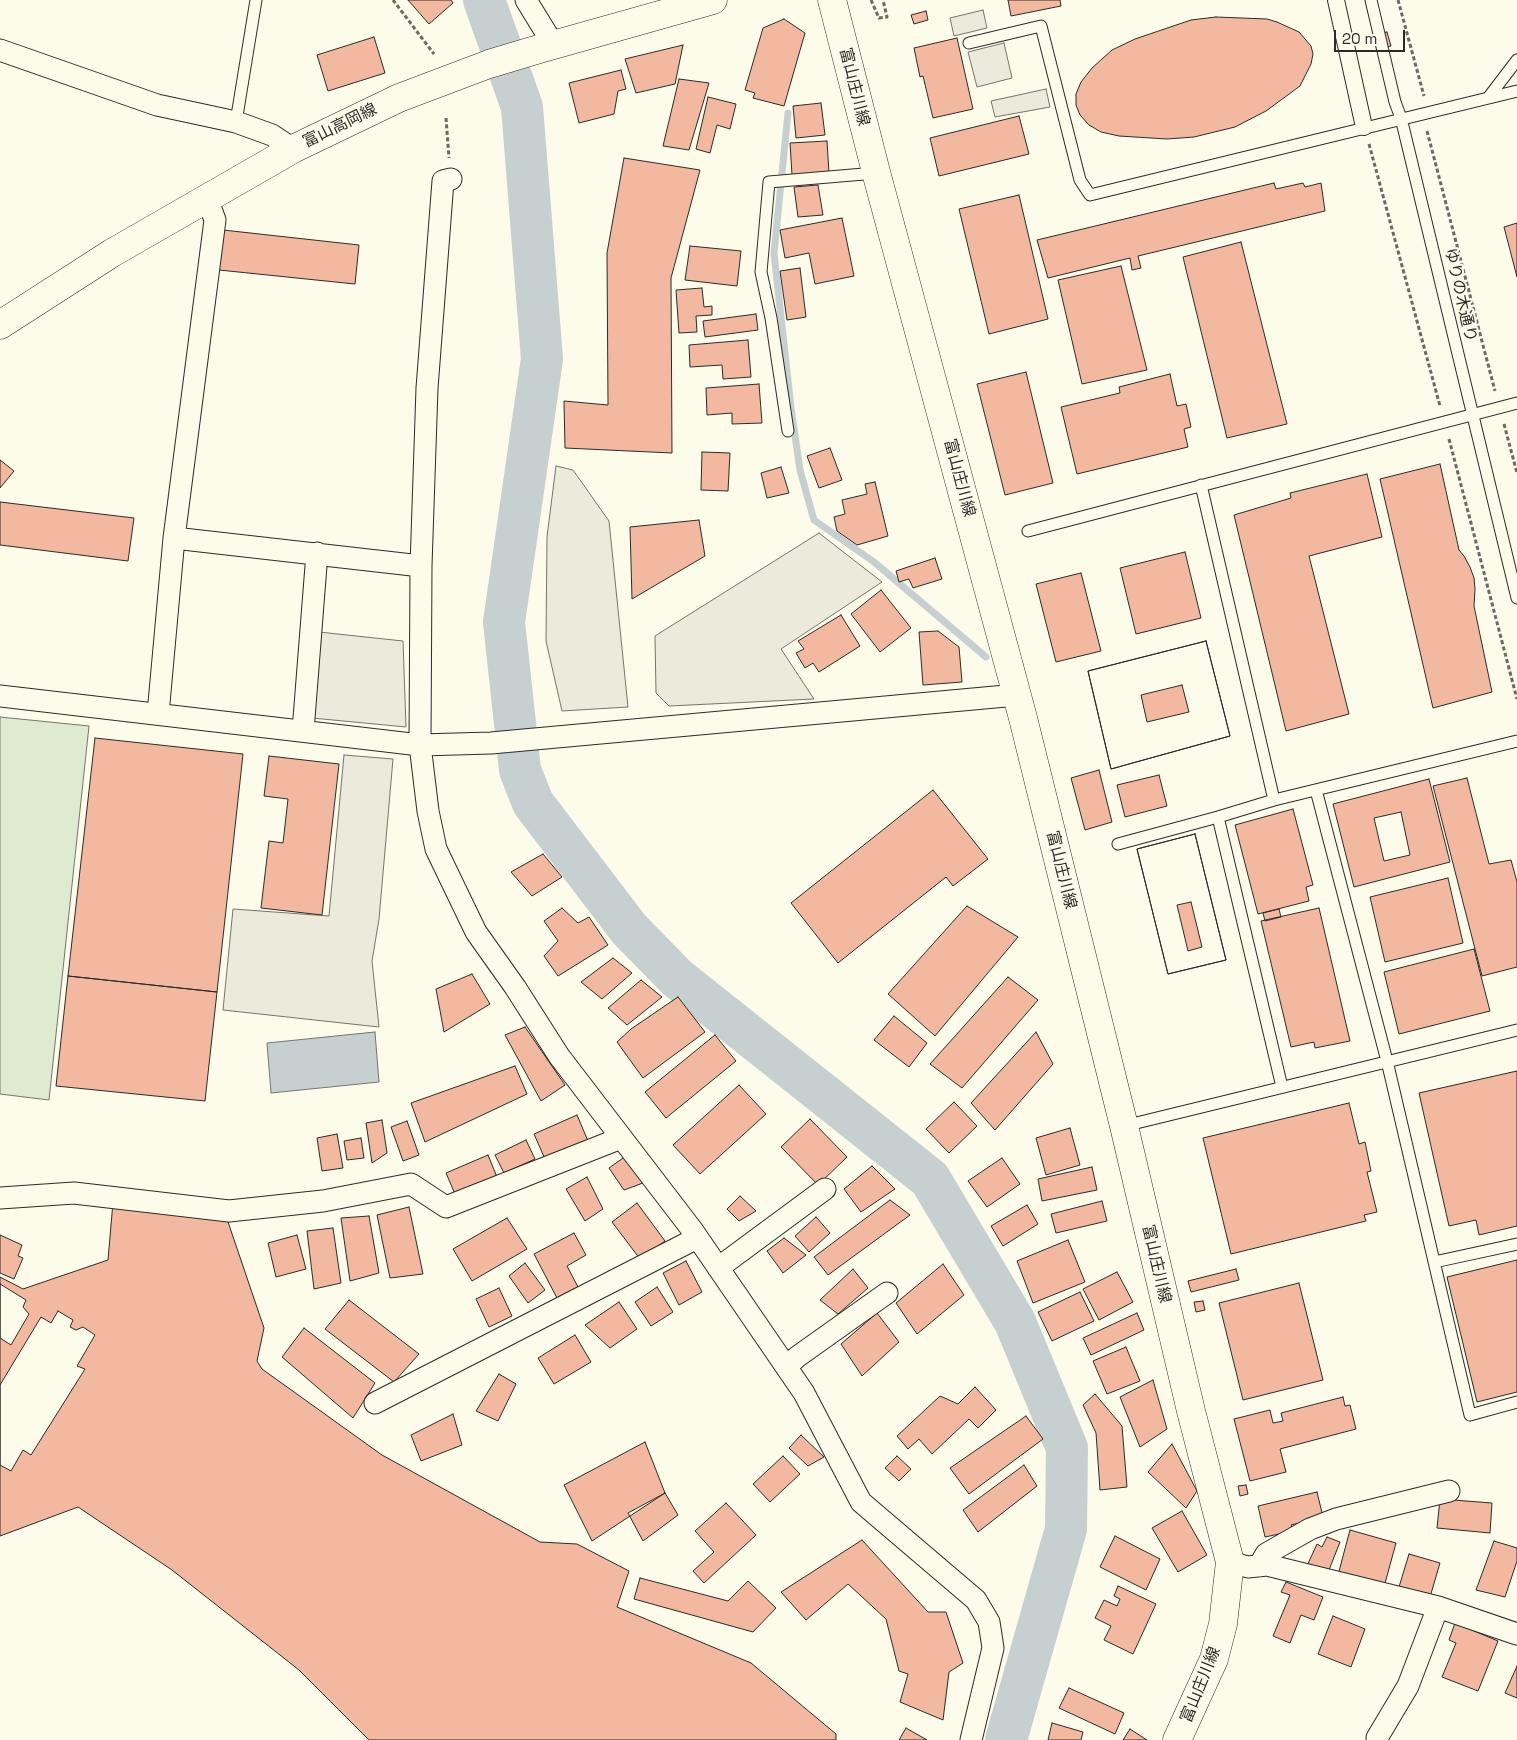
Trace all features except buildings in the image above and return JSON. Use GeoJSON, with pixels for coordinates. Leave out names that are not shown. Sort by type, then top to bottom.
{"type":"FeatureCollection","features":[{"type":"Feature","properties":{"kind":"main road","name":"富山高岡線"},"geometry":{"type":"LineString","coordinates":[[0,325],[112,253],[293,148],[399,98],[489,64],[546,46],[713,0]]}},
{"type":"Feature","properties":{"kind":"main road","name":"富山庄川線"},"geometry":{"type":"LineString","coordinates":[[832,0],[876,172],[1017,695],[1124,1126],[1191,1411],[1230,1562],[1223,1624],[1214,1659],[1177,1740]]}},
{"type":"Feature","properties":{"kind":"street"},"geometry":{"type":"LineString","coordinates":[[526,0],[541,23],[546,46]]}},
{"type":"Feature","properties":{"kind":"street"},"geometry":{"type":"LineString","coordinates":[[1336,0],[1364,127]]}},
{"type":"Feature","properties":{"kind":"street"},"geometry":{"type":"LineString","coordinates":[[0,50],[157,105],[236,122],[272,135],[293,148]]}},
{"type":"Feature","properties":{"kind":"street"},"geometry":{"type":"LineString","coordinates":[[451,179],[443,181],[427,388],[421,566],[420,745],[428,811],[436,849],[476,932],[516,987],[559,1056],[697,1238],[804,1393],[861,1502],[976,1600],[989,1622],[993,1648],[971,1740]]}},
{"type":"Feature","properties":{"kind":"street"},"geometry":{"type":"LineString","coordinates":[[158,714],[174,538],[215,220],[207,198]]}},
{"type":"Feature","properties":{"kind":"street"},"geometry":{"type":"LineString","coordinates":[[174,538],[421,566]]}},
{"type":"Feature","properties":{"kind":"street"},"geometry":{"type":"LineString","coordinates":[[303,731],[317,553]]}},
{"type":"Feature","properties":{"kind":"street"},"geometry":{"type":"LineString","coordinates":[[0,696],[420,745],[492,743],[1017,695]]}},
{"type":"Feature","properties":{"kind":"street"},"geometry":{"type":"LineString","coordinates":[[0,1198],[74,1193],[229,1211],[323,1201],[411,1184],[446,1207],[621,1138]]}},
{"type":"Feature","properties":{"kind":"street"},"geometry":{"type":"LineString","coordinates":[[718,1268],[825,1190]]}},
{"type":"Feature","properties":{"kind":"street"},"geometry":{"type":"LineString","coordinates":[[375,1403],[697,1238]]}},
{"type":"Feature","properties":{"kind":"street"},"geometry":{"type":"LineString","coordinates":[[786,1367],[797,1357],[887,1293]]}},
{"type":"Feature","properties":{"kind":"street"},"geometry":{"type":"LineString","coordinates":[[1259,1566],[1266,1554],[1310,1529],[1336,1519],[1449,1491]]}},
{"type":"Feature","properties":{"kind":"street"},"geometry":{"type":"LineString","coordinates":[[1230,1562],[1248,1567],[1267,1565],[1438,1607],[1517,1634]]}},
{"type":"Feature","properties":{"kind":"street"},"geometry":{"type":"LineString","coordinates":[[1377,1738],[1408,1686],[1438,1607]]}},
{"type":"Feature","properties":{"kind":"lane"},"geometry":{"type":"LineString","coordinates":[[236,122],[256,0]]}},
{"type":"Feature","properties":{"kind":"lane","name":"ゆりの木通り"},"geometry":{"type":"LineString","coordinates":[[1371,0],[1517,598]]}},
{"type":"Feature","properties":{"kind":"lane"},"geometry":{"type":"LineString","coordinates":[[969,43],[1041,26],[1080,180],[1090,195],[1423,112],[1517,91]]}},
{"type":"Feature","properties":{"kind":"lane"},"geometry":{"type":"LineString","coordinates":[[1488,98],[1517,60]]}},
{"type":"Feature","properties":{"kind":"lane"},"geometry":{"type":"LineString","coordinates":[[788,431],[771,318],[761,272],[769,182],[876,172]]}},
{"type":"Feature","properties":{"kind":"lane"},"geometry":{"type":"LineString","coordinates":[[1028,531],[1517,403]]}},
{"type":"Feature","properties":{"kind":"lane"},"geometry":{"type":"LineString","coordinates":[[1201,485],[1274,800]]}},
{"type":"Feature","properties":{"kind":"lane"},"geometry":{"type":"LineString","coordinates":[[1118,844],[1274,800],[1517,741]]}},
{"type":"Feature","properties":{"kind":"lane"},"geometry":{"type":"LineString","coordinates":[[1316,790],[1387,1062],[1470,1415],[1517,1402]]}},
{"type":"Feature","properties":{"kind":"lane"},"geometry":{"type":"LineString","coordinates":[[1218,817],[1282,1087]]}},
{"type":"Feature","properties":{"kind":"lane"},"geometry":{"type":"LineString","coordinates":[[1124,1126],[1517,1030]]}},
{"type":"Feature","properties":{"kind":"lane"},"geometry":{"type":"LineString","coordinates":[[1434,1262],[1517,1244]]}},
{"type":"Feature","properties":{"kind":"path"},"geometry":{"type":"LineString","coordinates":[[393,0],[434,54]]}},
{"type":"Feature","properties":{"kind":"path"},"geometry":{"type":"LineString","coordinates":[[871,0],[879,18],[887,17],[883,0]]}},
{"type":"Feature","properties":{"kind":"path"},"geometry":{"type":"LineString","coordinates":[[1398,0],[1424,93],[1423,112],[1517,473]]}},
{"type":"Feature","properties":{"kind":"path"},"geometry":{"type":"LineString","coordinates":[[446,118],[451,179]]}},
{"type":"Feature","properties":{"kind":"green space"},"geometry":{"type":"Polygon","coordinates":[[[0,717],[89,726],[49,1100],[0,1094],[0,717]]]}},
{"type":"Feature","properties":{"kind":"shaded area"},"geometry":{"type":"Polygon","coordinates":[[[983,10],[987,28],[954,36],[950,18],[983,10]]]}},
{"type":"Feature","properties":{"kind":"shaded area"},"geometry":{"type":"Polygon","coordinates":[[[1004,43],[1012,78],[977,87],[968,52],[1004,43]]]}},
{"type":"Feature","properties":{"kind":"shaded area"},"geometry":{"type":"Polygon","coordinates":[[[1046,89],[1050,107],[995,117],[991,101],[1046,89]]]}},
{"type":"Feature","properties":{"kind":"shaded area"},"geometry":{"type":"Polygon","coordinates":[[[556,466],[573,470],[609,521],[628,707],[562,711],[546,641],[547,537],[556,466]]]}},
{"type":"Feature","properties":{"kind":"shaded area"},"geometry":{"type":"Polygon","coordinates":[[[819,533],[882,582],[781,649],[814,699],[669,706],[656,693],[655,636],[819,533]]]}},
{"type":"Feature","properties":{"kind":"shaded area"},"geometry":{"type":"Polygon","coordinates":[[[319,632],[403,641],[406,727],[312,718],[319,632]]]}},
{"type":"Feature","properties":{"kind":"shaded area"},"geometry":{"type":"Polygon","coordinates":[[[344,755],[393,759],[379,919],[372,961],[379,1027],[223,1010],[233,909],[329,916],[344,755]]]}},
{"type":"Feature","properties":{"kind":"shaded area"},"geometry":{"type":"Polygon","coordinates":[[[375,1032],[379,1082],[271,1093],[267,1043],[375,1032]]]}},
{"type":"Feature","properties":{"kind":"waterway"},"geometry":{"type":"LineString","coordinates":[[484,0],[522,107],[542,359],[504,622],[520,770],[533,803],[629,929],[677,978],[930,1179],[1015,1322],[1067,1448],[1066,1529],[1006,1740]]}},
{"type":"Feature","properties":{"kind":"waterway"},"geometry":{"type":"LineString","coordinates":[[788,113],[774,253],[791,408],[800,470],[814,520],[874,562],[986,657]]}}]}
